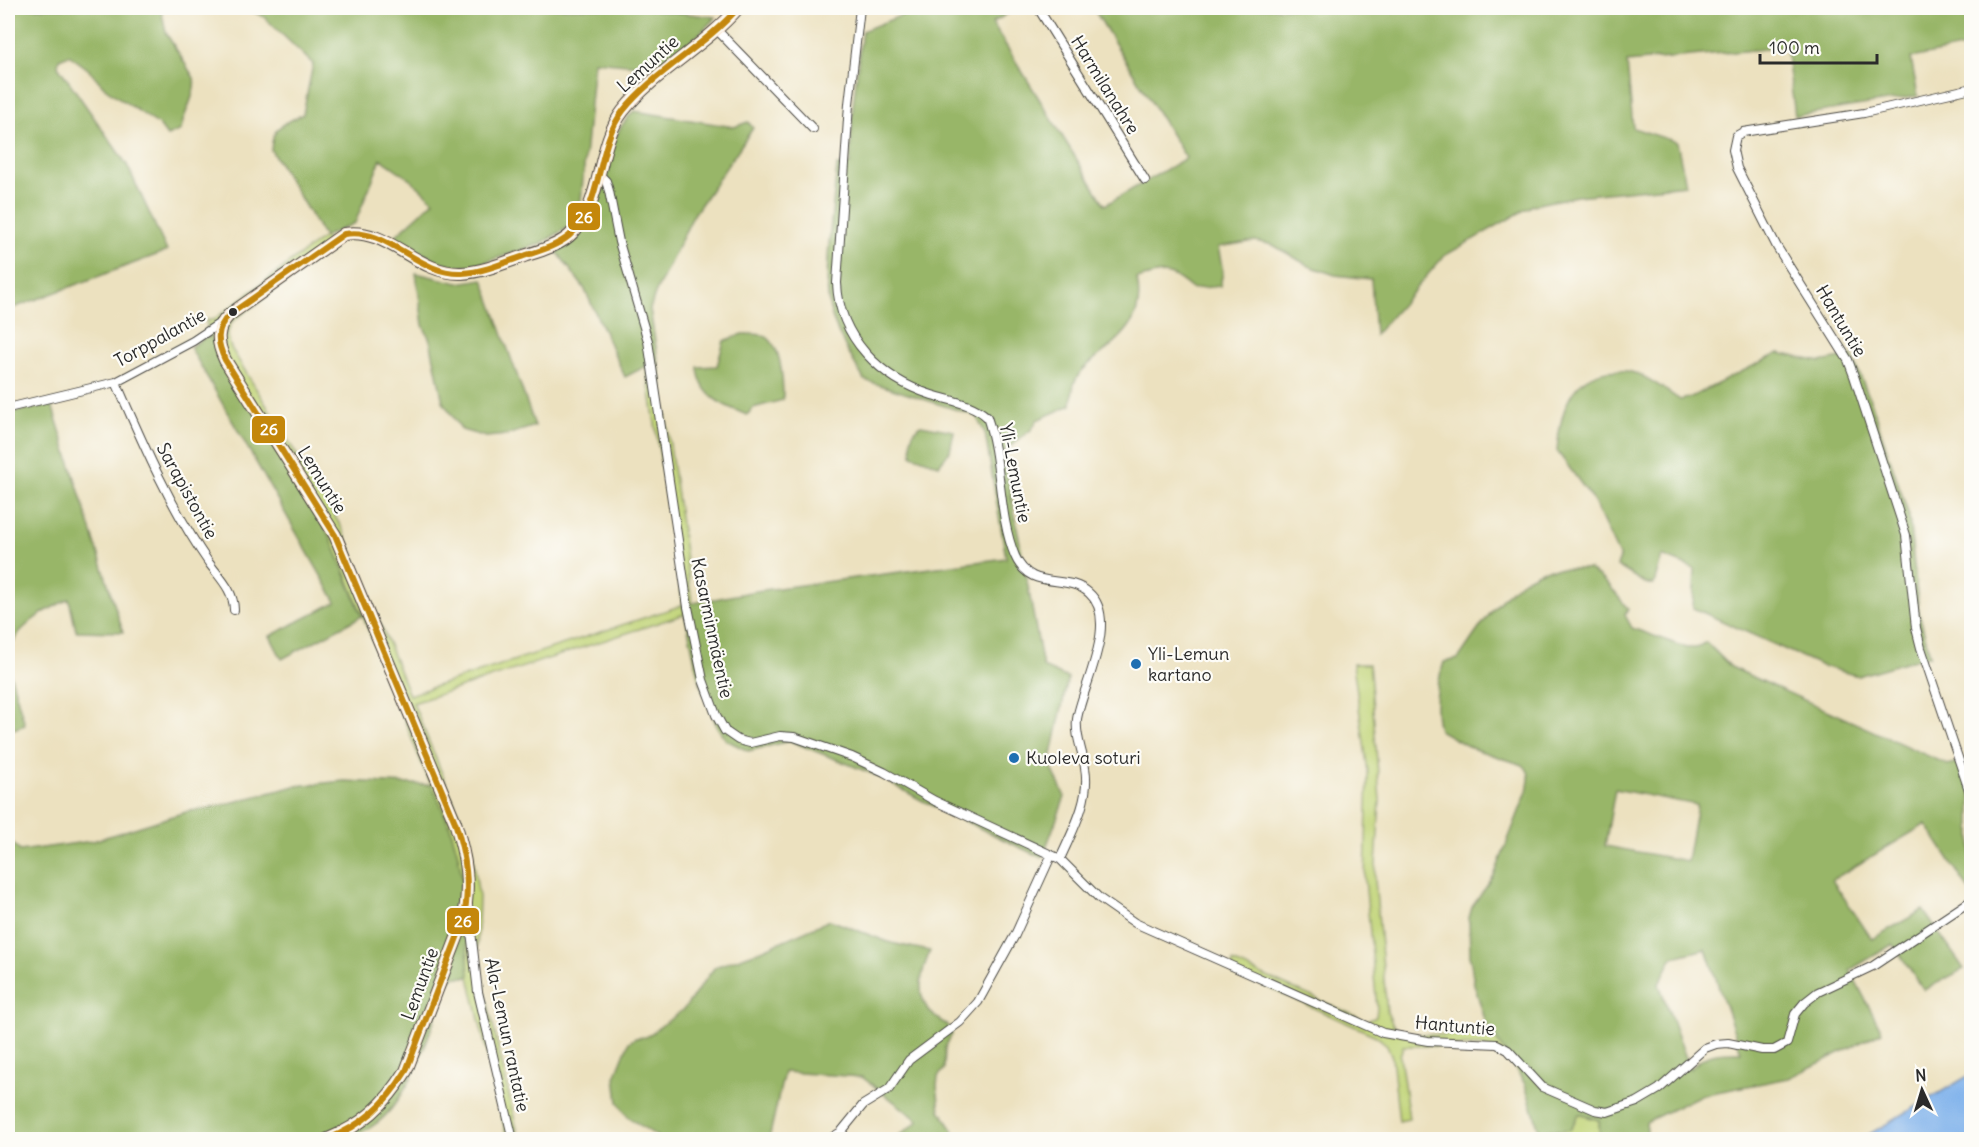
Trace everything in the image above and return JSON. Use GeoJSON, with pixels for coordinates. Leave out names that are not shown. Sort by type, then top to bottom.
{"type":"FeatureCollection","features":[{"type":"Feature","properties":{"kind":"street","name":"Lemuntie"},"geometry":{"type":"LineString","coordinates":[[326,1140],[368,1119],[394,1091],[406,1071],[463,922],[467,902],[467,864],[455,822],[347,563],[323,515],[225,360],[218,337],[223,321],[344,234],[366,233],[421,263],[459,273],[479,271],[537,252],[568,237],[578,227],[598,173],[607,140],[624,110],[650,84],[738,8]]}},
{"type":"Feature","properties":{"kind":"street","name":"Yli-Lemuntie"},"geometry":{"type":"LineString","coordinates":[[860,8],[849,104],[837,283],[838,302],[843,321],[864,351],[894,378],[911,388],[969,406],[987,417],[1016,557],[1031,576],[1044,581],[1076,586],[1089,592],[1099,613],[1098,648],[1082,697],[1077,721],[1077,734],[1085,767],[1085,795],[1056,858]]}},
{"type":"Feature","properties":{"kind":"street","name":"Harmilanahre"},"geometry":{"type":"LineString","coordinates":[[1038,8],[1145,180]]}},
{"type":"Feature","properties":{"kind":"street"},"geometry":{"type":"LineString","coordinates":[[716,29],[813,129]]}},
{"type":"Feature","properties":{"kind":"street","name":"Hantuntie"},"geometry":{"type":"LineString","coordinates":[[1971,88],[1864,113],[1743,132],[1736,136],[1733,150],[1737,168],[1777,247],[1848,360],[1854,376],[1906,535],[1916,628],[1971,800]]}},
{"type":"Feature","properties":{"kind":"street","name":"Kasarminmäentie"},"geometry":{"type":"LineString","coordinates":[[598,173],[606,182],[609,191],[616,232],[648,341],[688,607],[703,680],[716,715],[725,731],[738,740],[750,743],[780,736],[794,737],[852,757],[1056,858]]}},
{"type":"Feature","properties":{"kind":"street","name":"Torppalantie"},"geometry":{"type":"LineString","coordinates":[[8,408],[116,382],[193,341],[223,321]]}},
{"type":"Feature","properties":{"kind":"street","name":"Sarapistontie"},"geometry":{"type":"LineString","coordinates":[[116,382],[163,486],[201,551],[234,597],[234,610]]}},
{"type":"Feature","properties":{"kind":"street"},"geometry":{"type":"LineString","coordinates":[[828,1140],[841,1132],[863,1105],[889,1089],[909,1060],[960,1022],[978,1002],[1056,858]]}},
{"type":"Feature","properties":{"kind":"street","name":"Hantuntie"},"geometry":{"type":"LineString","coordinates":[[1056,858],[1099,898],[1135,923],[1383,1033],[1428,1041],[1497,1044],[1508,1050],[1542,1086],[1595,1110],[1607,1112],[1637,1102],[1659,1089],[1693,1057],[1716,1044],[1774,1050],[1787,1043],[1795,1014],[1818,992],[1874,966],[1971,900]]}},
{"type":"Feature","properties":{"kind":"street","name":"Ala-Lemun rantatie"},"geometry":{"type":"LineString","coordinates":[[467,902],[478,992],[513,1140]]}},
{"type":"Feature","properties":{"kind":"green space"},"geometry":{"type":"Polygon","coordinates":[[[8,8],[161,8],[166,33],[194,78],[194,84],[181,130],[167,136],[159,125],[106,89],[88,69],[69,55],[59,59],[58,66],[127,165],[167,251],[8,310],[8,8]]]}},
{"type":"Feature","properties":{"kind":"green space"},"geometry":{"type":"Polygon","coordinates":[[[246,8],[657,8],[657,10],[716,17],[681,52],[660,67],[594,61],[581,200],[567,228],[540,244],[473,266],[455,266],[436,260],[393,238],[434,201],[410,179],[381,159],[355,223],[324,237],[271,150],[274,135],[280,126],[303,114],[313,64],[264,17],[246,8]]]}},
{"type":"Feature","properties":{"kind":"green space"},"geometry":{"type":"Polygon","coordinates":[[[920,8],[1017,8],[992,23],[1105,205],[1186,158],[1093,8],[1971,8],[1971,46],[1911,58],[1918,96],[1795,116],[1786,47],[1627,62],[1633,128],[1677,142],[1686,185],[1577,196],[1533,205],[1444,256],[1375,335],[1371,279],[1335,275],[1309,266],[1273,245],[1255,241],[1218,247],[1223,272],[1220,286],[1192,289],[1178,278],[1161,273],[1137,279],[1139,292],[1136,315],[1125,333],[1079,374],[1074,384],[1071,405],[1037,420],[1032,429],[1003,452],[1043,667],[1068,678],[1050,764],[1065,797],[1042,858],[921,800],[878,776],[790,741],[748,751],[726,740],[717,727],[699,681],[683,605],[756,591],[1006,558],[985,433],[976,416],[864,380],[840,337],[830,309],[827,278],[837,166],[850,164],[853,106],[862,31],[920,8]]]}},
{"type":"Feature","properties":{"kind":"green space"},"geometry":{"type":"Polygon","coordinates":[[[634,111],[734,127],[748,122],[753,128],[693,216],[655,294],[650,309],[658,360],[625,377],[584,288],[557,252],[574,239],[586,222],[594,204],[612,145],[621,127],[634,111]]]}},
{"type":"Feature","properties":{"kind":"green space"},"geometry":{"type":"Polygon","coordinates":[[[324,237],[335,246],[232,322],[227,335],[231,348],[342,528],[409,695],[683,605],[685,614],[413,703],[471,844],[479,897],[477,955],[519,1139],[507,1139],[469,977],[463,883],[450,827],[426,774],[342,564],[209,335],[206,320],[213,320],[324,237]]]}},
{"type":"Feature","properties":{"kind":"green space"},"geometry":{"type":"Polygon","coordinates":[[[416,273],[458,283],[483,279],[535,426],[507,435],[486,437],[462,430],[443,402],[430,340],[423,325],[416,273]]]}},
{"type":"Feature","properties":{"kind":"green space"},"geometry":{"type":"Polygon","coordinates":[[[742,334],[761,335],[774,345],[781,368],[783,386],[783,400],[753,408],[747,415],[729,408],[708,393],[703,386],[698,367],[717,366],[724,341],[742,334]]]}},
{"type":"Feature","properties":{"kind":"green space"},"geometry":{"type":"Polygon","coordinates":[[[209,335],[330,537],[362,616],[282,659],[270,636],[336,602],[190,347],[209,335]]]}},
{"type":"Feature","properties":{"kind":"green space"},"geometry":{"type":"Polygon","coordinates":[[[1779,353],[1820,362],[1852,356],[1870,399],[1909,516],[1919,613],[1930,655],[1858,676],[1822,666],[1693,608],[1695,569],[1662,556],[1654,584],[1646,584],[1617,566],[1620,558],[1593,500],[1557,451],[1566,405],[1582,382],[1593,375],[1608,371],[1633,372],[1680,400],[1689,398],[1779,353]]]}},
{"type":"Feature","properties":{"kind":"green space"},"geometry":{"type":"Polygon","coordinates":[[[658,360],[692,602],[683,605],[646,366],[658,360]]]}},
{"type":"Feature","properties":{"kind":"green space"},"geometry":{"type":"Polygon","coordinates":[[[52,405],[123,632],[76,631],[69,599],[41,614],[24,627],[17,635],[8,654],[8,413],[52,405]]]}},
{"type":"Feature","properties":{"kind":"green space"},"geometry":{"type":"Polygon","coordinates":[[[921,425],[954,431],[950,451],[939,465],[912,455],[912,435],[921,425]]]}},
{"type":"Feature","properties":{"kind":"green space"},"geometry":{"type":"Polygon","coordinates":[[[1548,569],[1589,569],[1609,585],[1628,609],[1625,615],[1632,628],[1687,648],[1696,648],[1706,642],[1731,667],[1948,765],[1964,760],[1971,782],[1971,893],[1926,824],[1832,880],[1872,939],[1923,910],[1964,969],[1924,990],[1893,944],[1850,970],[1882,1032],[1789,1078],[1701,1095],[1646,1122],[1648,1139],[1600,1139],[1599,1120],[1579,1114],[1570,1130],[1539,1130],[1525,1084],[1486,1023],[1474,984],[1470,957],[1469,918],[1472,907],[1494,876],[1527,791],[1529,774],[1523,765],[1471,748],[1439,730],[1436,704],[1439,678],[1444,662],[1458,659],[1496,606],[1508,593],[1533,574],[1548,569]],[[1615,789],[1605,846],[1687,861],[1697,805],[1615,789]],[[1706,949],[1673,957],[1659,984],[1690,1069],[1713,1054],[1741,1052],[1706,949]]]}},
{"type":"Feature","properties":{"kind":"green space"},"geometry":{"type":"Polygon","coordinates":[[[1353,664],[1369,664],[1371,683],[1380,801],[1375,880],[1387,1012],[1393,1025],[1404,1034],[1495,1036],[1508,1057],[1481,1046],[1403,1046],[1400,1056],[1409,1119],[1399,1121],[1392,1057],[1387,1045],[1376,1036],[1231,971],[1233,962],[1367,1021],[1376,1017],[1365,879],[1368,772],[1353,664]]]}},
{"type":"Feature","properties":{"kind":"green space"},"geometry":{"type":"Polygon","coordinates":[[[8,666],[25,725],[8,731],[8,666]]]}},
{"type":"Feature","properties":{"kind":"green space"},"geometry":{"type":"Polygon","coordinates":[[[344,781],[432,785],[450,827],[463,883],[469,977],[453,977],[447,984],[420,1058],[401,1095],[390,1110],[377,1123],[349,1139],[8,1139],[8,846],[13,844],[20,851],[93,841],[189,811],[211,808],[295,786],[344,781]]]}},
{"type":"Feature","properties":{"kind":"green space"},"geometry":{"type":"Polygon","coordinates":[[[830,920],[891,943],[930,951],[922,975],[921,992],[927,1008],[947,1025],[952,1034],[945,1048],[944,1069],[938,1077],[937,1086],[940,1110],[953,1130],[954,1139],[894,1139],[919,1121],[862,1077],[784,1072],[769,1139],[661,1139],[628,1117],[618,1102],[615,1077],[629,1042],[635,1038],[646,1037],[684,1009],[715,967],[757,952],[830,920]]]}},
{"type":"Feature","properties":{"kind":"green space"},"geometry":{"type":"Polygon","coordinates":[[[1579,1114],[1599,1120],[1600,1139],[1542,1139],[1539,1130],[1556,1131],[1579,1114]]]}},
{"type":"Feature","properties":{"kind":"water"},"geometry":{"type":"Polygon","coordinates":[[[1971,1074],[1971,1139],[1861,1139],[1971,1074]]]}},
{"type":"Feature","properties":{"kind":"transit line","name":"26"},"geometry":{"type":"LineString","coordinates":[[326,1140],[351,1128],[372,1113],[390,1094],[406,1071],[463,922],[467,896],[466,871],[455,822],[335,535],[225,360],[220,348],[219,331],[229,315],[344,234],[360,233],[375,237],[431,267],[446,272],[462,273],[493,267],[564,240],[580,223],[588,209],[614,125],[623,111],[650,84],[710,35],[738,8]]}},
{"type":"Feature","properties":{"kind":"place","name":"Yli-Lemun kartano"},"geometry":{"type":"Point","coordinates":[1136,664]}},
{"type":"Feature","properties":{"kind":"place","name":"Kuoleva soturi"},"geometry":{"type":"Point","coordinates":[1014,758]}}]}
